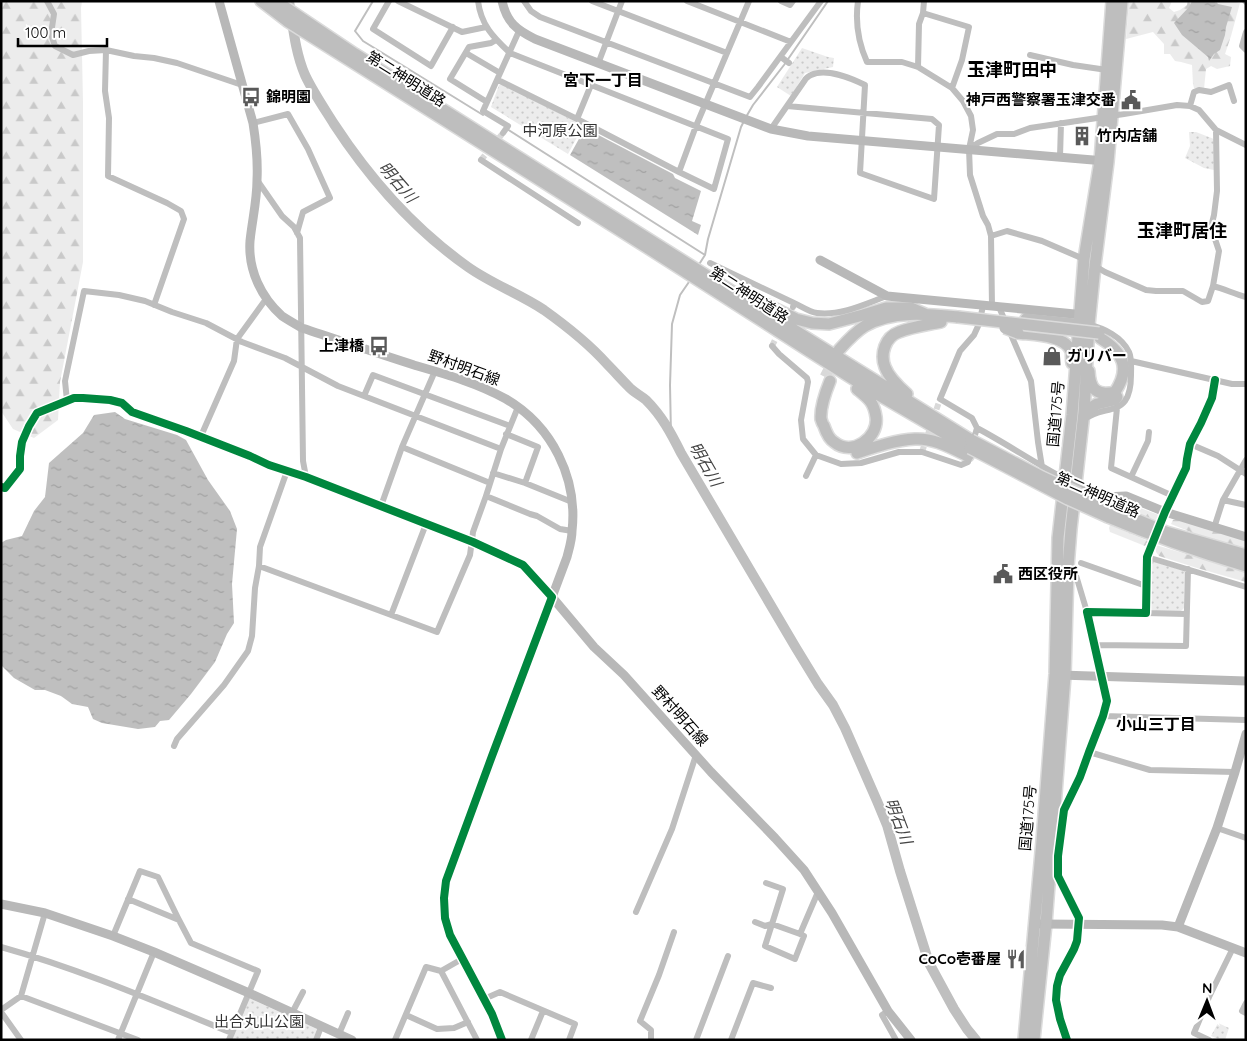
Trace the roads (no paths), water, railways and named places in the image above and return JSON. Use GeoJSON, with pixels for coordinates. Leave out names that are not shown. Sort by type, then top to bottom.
{"type":"FeatureCollection","features":[{"type":"Feature","properties":{"kind":"highway","name":"第二神明道路"},"geometry":{"type":"LineString","coordinates":[[261,1],[287,21],[355,59],[664,254],[917,406],[970,448],[1040,476],[1151,535],[1246,566]]}},
{"type":"Feature","properties":{"kind":"highway","name":"第二神明道路"},"geometry":{"type":"LineString","coordinates":[[276,1],[355,59]]}},
{"type":"Feature","properties":{"kind":"highway","name":"国道175号"},"geometry":{"type":"LineString","coordinates":[[1108,117],[1107,70],[1112,1]]}},
{"type":"Feature","properties":{"kind":"highway","name":"国道175号"},"geometry":{"type":"LineString","coordinates":[[1035,1040],[1054,856],[1060,675],[1058,538],[1072,415],[1074,375],[1095,266],[1108,117],[1122,1]]}},
{"type":"Feature","properties":{"kind":"highway","name":"国道175号"},"geometry":{"type":"LineString","coordinates":[[1024,1036],[1033,924],[1060,675],[1068,567],[1083,417],[1087,342],[1084,320],[1084,259],[1104,161]]}},
{"type":"Feature","properties":{"kind":"highway","name":"第二神明道路"},"geometry":{"type":"LineString","coordinates":[[664,254],[678,257],[809,351],[877,394],[970,448],[1016,479],[1111,514],[1246,555]]}},
{"type":"Feature","properties":{"kind":"highway"},"geometry":{"type":"LineString","coordinates":[[711,281],[756,299],[788,315],[812,323],[829,324],[886,308],[911,308],[925,314],[960,321],[1109,337],[1123,350],[1127,358],[1129,368],[1125,390],[1114,400],[1097,404],[1083,417]]}},
{"type":"Feature","properties":{"kind":"highway"},"geometry":{"type":"LineString","coordinates":[[925,314],[886,318],[866,326],[852,336],[843,352],[875,328],[889,323],[924,320],[941,322],[960,321]]}},
{"type":"Feature","properties":{"kind":"highway"},"geometry":{"type":"LineString","coordinates":[[1001,324],[1026,319],[1084,320]]}},
{"type":"Feature","properties":{"kind":"highway"},"geometry":{"type":"LineString","coordinates":[[917,406],[911,397],[896,384],[885,368],[883,352],[887,340],[897,332],[941,322]]}},
{"type":"Feature","properties":{"kind":"highway"},"geometry":{"type":"LineString","coordinates":[[1001,324],[1018,333],[1051,337],[1063,342],[1071,351],[1074,375]]}},
{"type":"Feature","properties":{"kind":"highway"},"geometry":{"type":"LineString","coordinates":[[1087,342],[1090,383],[1097,392],[1104,394],[1115,392],[1122,383],[1124,368],[1120,355],[1112,345],[1100,336]]}},
{"type":"Feature","properties":{"kind":"highway"},"geometry":{"type":"LineString","coordinates":[[809,351],[822,366],[869,398],[874,406],[876,423],[874,432],[864,443],[850,447],[840,446],[826,432],[821,419],[828,379],[817,397],[814,422],[822,440],[837,451],[856,453],[901,440],[917,439],[949,446],[970,448]]}},
{"type":"Feature","properties":{"kind":"street"},"geometry":{"type":"LineString","coordinates":[[47,1],[54,14],[51,34],[55,46],[73,55],[106,50],[154,58],[177,63],[242,86]]}},
{"type":"Feature","properties":{"kind":"street","name":"野村明石線"},"geometry":{"type":"LineString","coordinates":[[219,1],[256,139],[258,180],[250,243],[251,265],[266,299],[283,317],[302,328],[475,384],[518,407],[532,418],[554,447],[567,475],[572,502],[572,531],[567,557],[552,597],[594,647],[624,676],[711,772],[804,870],[832,913],[888,1011],[911,1040]]}},
{"type":"Feature","properties":{"kind":"street"},"geometry":{"type":"LineString","coordinates":[[389,1],[372,29],[431,66],[453,27]]}},
{"type":"Feature","properties":{"kind":"street"},"geometry":{"type":"LineString","coordinates":[[398,1],[462,32],[486,28]]}},
{"type":"Feature","properties":{"kind":"street"},"geometry":{"type":"LineString","coordinates":[[466,53],[499,77],[714,190],[728,139],[510,53],[486,28],[478,1]]}},
{"type":"Feature","properties":{"kind":"street"},"geometry":{"type":"LineString","coordinates":[[502,1],[508,19],[519,31],[535,39],[771,129],[808,136],[1104,161]]}},
{"type":"Feature","properties":{"kind":"street"},"geometry":{"type":"LineString","coordinates":[[524,1],[531,11],[540,17],[750,97],[821,1]]}},
{"type":"Feature","properties":{"kind":"street"},"geometry":{"type":"LineString","coordinates":[[592,1],[728,53]]}},
{"type":"Feature","properties":{"kind":"street"},"geometry":{"type":"LineString","coordinates":[[598,64],[622,1]]}},
{"type":"Feature","properties":{"kind":"street"},"geometry":{"type":"LineString","coordinates":[[687,1],[791,42]]}},
{"type":"Feature","properties":{"kind":"street"},"geometry":{"type":"LineString","coordinates":[[679,172],[705,104],[749,1]]}},
{"type":"Feature","properties":{"kind":"street"},"geometry":{"type":"LineString","coordinates":[[781,1],[790,5],[792,1]]}},
{"type":"Feature","properties":{"kind":"street"},"geometry":{"type":"LineString","coordinates":[[858,1],[856,14],[861,49],[867,62],[902,62],[918,67],[952,88],[963,101],[971,116],[974,130],[970,149],[970,175],[991,236],[991,306],[1031,381],[1042,467]]}},
{"type":"Feature","properties":{"kind":"street"},"geometry":{"type":"LineString","coordinates":[[918,67],[919,24],[923,13],[924,1]]}},
{"type":"Feature","properties":{"kind":"street"},"geometry":{"type":"LineString","coordinates":[[923,13],[969,27],[962,60],[952,88]]}},
{"type":"Feature","properties":{"kind":"street"},"geometry":{"type":"LineString","coordinates":[[503,133],[508,126],[483,111],[519,31]]}},
{"type":"Feature","properties":{"kind":"street"},"geometry":{"type":"LineString","coordinates":[[1246,32],[1242,46],[1246,50]]}},
{"type":"Feature","properties":{"kind":"street"},"geometry":{"type":"LineString","coordinates":[[487,102],[450,79],[470,47],[491,43],[496,40]]}},
{"type":"Feature","properties":{"kind":"street"},"geometry":{"type":"LineString","coordinates":[[106,50],[105,91],[109,118],[108,176],[167,203],[181,211],[184,219],[154,305]]}},
{"type":"Feature","properties":{"kind":"street"},"geometry":{"type":"LineString","coordinates":[[1030,55],[1107,70]]}},
{"type":"Feature","properties":{"kind":"street"},"geometry":{"type":"LineString","coordinates":[[781,57],[789,63]]}},
{"type":"Feature","properties":{"kind":"street"},"geometry":{"type":"LineString","coordinates":[[771,129],[804,80],[810,75],[826,72],[852,79],[865,85],[863,114],[860,172],[934,198],[939,125],[932,119],[863,114],[787,106]]}},
{"type":"Feature","properties":{"kind":"street"},"geometry":{"type":"LineString","coordinates":[[577,119],[590,85]]}},
{"type":"Feature","properties":{"kind":"street"},"geometry":{"type":"LineString","coordinates":[[1190,106],[1194,92],[1199,90],[1211,92],[1229,85],[1234,101]]}},
{"type":"Feature","properties":{"kind":"street"},"geometry":{"type":"LineString","coordinates":[[970,149],[997,134],[1014,134],[1030,128],[1177,105],[1190,106],[1198,110],[1216,130],[1243,144],[1246,136]]}},
{"type":"Feature","properties":{"kind":"street"},"geometry":{"type":"LineString","coordinates":[[253,123],[288,114],[308,148],[330,198],[304,212],[297,233]]}},
{"type":"Feature","properties":{"kind":"street"},"geometry":{"type":"LineString","coordinates":[[1060,123],[1060,157]]}},
{"type":"Feature","properties":{"kind":"street"},"geometry":{"type":"LineString","coordinates":[[991,236],[1008,230],[1084,259],[1105,272],[1146,290],[1183,291],[1202,302],[1208,300],[1213,286],[1218,251],[1211,227],[1217,191],[1216,130]]}},
{"type":"Feature","properties":{"kind":"street"},"geometry":{"type":"LineString","coordinates":[[481,160],[578,223]]}},
{"type":"Feature","properties":{"kind":"street"},"geometry":{"type":"LineString","coordinates":[[258,180],[282,216],[294,227],[300,238],[303,460],[306,477]]}},
{"type":"Feature","properties":{"kind":"street"},"geometry":{"type":"LineString","coordinates":[[820,260],[887,296],[991,306],[1084,320],[1114,336],[1122,342],[1129,352],[1131,360],[1129,394],[1125,402],[1117,408],[1083,417]]}},
{"type":"Feature","properties":{"kind":"street"},"geometry":{"type":"LineString","coordinates":[[710,263],[794,305],[815,313],[846,311],[887,296]]}},
{"type":"Feature","properties":{"kind":"street"},"geometry":{"type":"LineString","coordinates":[[1213,286],[1246,297]]}},
{"type":"Feature","properties":{"kind":"street"},"geometry":{"type":"LineString","coordinates":[[67,400],[65,381],[84,291],[119,295],[145,301],[206,323],[242,342],[285,358],[338,386],[501,449]]}},
{"type":"Feature","properties":{"kind":"street"},"geometry":{"type":"LineString","coordinates":[[201,436],[234,361],[237,339],[266,299]]}},
{"type":"Feature","properties":{"kind":"street"},"geometry":{"type":"LineString","coordinates":[[991,306],[974,335],[960,351],[940,399],[972,418],[977,428],[1042,467],[1104,498],[1126,496],[1166,512],[1246,537]]}},
{"type":"Feature","properties":{"kind":"street"},"geometry":{"type":"LineString","coordinates":[[772,346],[807,378],[808,382],[801,420],[803,439],[816,456],[841,464],[860,463],[899,452],[922,452],[961,465],[968,462],[977,428]]}},
{"type":"Feature","properties":{"kind":"street"},"geometry":{"type":"LineString","coordinates":[[1131,360],[1232,384],[1246,384]]}},
{"type":"Feature","properties":{"kind":"street"},"geometry":{"type":"LineString","coordinates":[[381,506],[402,447],[435,371]]}},
{"type":"Feature","properties":{"kind":"street"},"geometry":{"type":"LineString","coordinates":[[364,396],[373,375],[510,426]]}},
{"type":"Feature","properties":{"kind":"street"},"geometry":{"type":"LineString","coordinates":[[1166,512],[1186,468],[1190,444],[1212,398],[1215,380]]}},
{"type":"Feature","properties":{"kind":"street"},"geometry":{"type":"LineString","coordinates":[[1,487],[5,488],[20,468],[22,442],[37,413],[74,398],[110,400],[122,403],[132,412],[201,436],[269,465],[306,477],[473,542],[523,565],[552,597],[446,881],[444,898],[445,918],[450,935],[492,1014],[502,1040]]}},
{"type":"Feature","properties":{"kind":"street"},"geometry":{"type":"LineString","coordinates":[[259,566],[437,632],[465,569],[470,555],[474,532],[501,449],[518,407]]}},
{"type":"Feature","properties":{"kind":"street"},"geometry":{"type":"LineString","coordinates":[[1117,408],[1111,468],[1173,496]]}},
{"type":"Feature","properties":{"kind":"street"},"geometry":{"type":"LineString","coordinates":[[1131,477],[1148,441],[1149,432]]}},
{"type":"Feature","properties":{"kind":"street"},"geometry":{"type":"LineString","coordinates":[[506,434],[538,447],[526,483]]}},
{"type":"Feature","properties":{"kind":"street"},"geometry":{"type":"LineString","coordinates":[[1190,444],[1218,456],[1243,472]]}},
{"type":"Feature","properties":{"kind":"street"},"geometry":{"type":"LineString","coordinates":[[402,447],[490,483]]}},
{"type":"Feature","properties":{"kind":"street"},"geometry":{"type":"LineString","coordinates":[[806,476],[816,456]]}},
{"type":"Feature","properties":{"kind":"street"},"geometry":{"type":"LineString","coordinates":[[1214,528],[1223,500],[1243,472],[1246,460]]}},
{"type":"Feature","properties":{"kind":"street"},"geometry":{"type":"LineString","coordinates":[[174,746],[176,739],[224,685],[248,651],[252,636],[260,547],[288,471]]}},
{"type":"Feature","properties":{"kind":"street"},"geometry":{"type":"LineString","coordinates":[[494,473],[526,483],[572,502]]}},
{"type":"Feature","properties":{"kind":"street"},"geometry":{"type":"LineString","coordinates":[[486,496],[537,516],[560,529],[572,531]]}},
{"type":"Feature","properties":{"kind":"street"},"geometry":{"type":"LineString","coordinates":[[1223,500],[1246,505]]}},
{"type":"Feature","properties":{"kind":"street"},"geometry":{"type":"LineString","coordinates":[[391,615],[426,524]]}},
{"type":"Feature","properties":{"kind":"street"},"geometry":{"type":"LineString","coordinates":[[1146,613],[1147,557],[1151,546]]}},
{"type":"Feature","properties":{"kind":"street"},"geometry":{"type":"LineString","coordinates":[[1147,557],[1246,587]]}},
{"type":"Feature","properties":{"kind":"street"},"geometry":{"type":"LineString","coordinates":[[1081,563],[1146,586]]}},
{"type":"Feature","properties":{"kind":"street"},"geometry":{"type":"LineString","coordinates":[[1067,1040],[1056,1000],[1057,986],[1060,975],[1077,941],[1080,918],[1058,876],[1054,856],[1064,810],[1080,777],[1107,701],[1087,612],[1075,572],[1068,567]]}},
{"type":"Feature","properties":{"kind":"street"},"geometry":{"type":"LineString","coordinates":[[1094,645],[1186,646],[1188,569]]}},
{"type":"Feature","properties":{"kind":"street"},"geometry":{"type":"LineString","coordinates":[[1087,612],[1186,614]]}},
{"type":"Feature","properties":{"kind":"street"},"geometry":{"type":"LineString","coordinates":[[1060,675],[1246,681]]}},
{"type":"Feature","properties":{"kind":"street"},"geometry":{"type":"LineString","coordinates":[[1103,716],[1246,720]]}},
{"type":"Feature","properties":{"kind":"street"},"geometry":{"type":"LineString","coordinates":[[1178,927],[1217,828],[1245,738]]}},
{"type":"Feature","properties":{"kind":"street"},"geometry":{"type":"LineString","coordinates":[[1088,752],[1150,770],[1235,772]]}},
{"type":"Feature","properties":{"kind":"street"},"geometry":{"type":"LineString","coordinates":[[636,912],[672,829],[696,755]]}},
{"type":"Feature","properties":{"kind":"street"},"geometry":{"type":"LineString","coordinates":[[1056,795],[1070,799]]}},
{"type":"Feature","properties":{"kind":"street"},"geometry":{"type":"LineString","coordinates":[[1217,828],[1246,838]]}},
{"type":"Feature","properties":{"kind":"street"},"geometry":{"type":"LineString","coordinates":[[1,947],[33,956],[137,994],[230,1037],[258,971],[191,943],[158,877],[140,871],[113,936]]}},
{"type":"Feature","properties":{"kind":"street"},"geometry":{"type":"LineString","coordinates":[[754,922],[765,926],[772,924],[804,936],[795,959],[765,946],[772,924],[783,889],[766,883]]}},
{"type":"Feature","properties":{"kind":"street"},"geometry":{"type":"LineString","coordinates":[[800,934],[818,892]]}},
{"type":"Feature","properties":{"kind":"street"},"geometry":{"type":"LineString","coordinates":[[128,900],[179,920]]}},
{"type":"Feature","properties":{"kind":"street"},"geometry":{"type":"LineString","coordinates":[[1,904],[45,913],[113,936],[249,993],[352,1040]]}},
{"type":"Feature","properties":{"kind":"street"},"geometry":{"type":"LineString","coordinates":[[21,1040],[1,1011],[21,996],[45,913]]}},
{"type":"Feature","properties":{"kind":"street"},"geometry":{"type":"LineString","coordinates":[[1033,924],[1162,925],[1178,927],[1246,953]]}},
{"type":"Feature","properties":{"kind":"street"},"geometry":{"type":"LineString","coordinates":[[652,1040],[651,1030],[640,1022],[674,932]]}},
{"type":"Feature","properties":{"kind":"street"},"geometry":{"type":"LineString","coordinates":[[1208,1040],[1194,1033],[1233,948]]}},
{"type":"Feature","properties":{"kind":"street"},"geometry":{"type":"LineString","coordinates":[[118,1040],[154,952]]}},
{"type":"Feature","properties":{"kind":"street"},"geometry":{"type":"LineString","coordinates":[[696,1040],[728,956]]}},
{"type":"Feature","properties":{"kind":"street"},"geometry":{"type":"LineString","coordinates":[[441,972],[462,960]]}},
{"type":"Feature","properties":{"kind":"street"},"geometry":{"type":"LineString","coordinates":[[396,1040],[426,967],[441,972],[477,1040]]}},
{"type":"Feature","properties":{"kind":"street"},"geometry":{"type":"LineString","coordinates":[[731,1040],[754,982],[771,988]]}},
{"type":"Feature","properties":{"kind":"street"},"geometry":{"type":"LineString","coordinates":[[292,1013],[302,992]]}},
{"type":"Feature","properties":{"kind":"street"},"geometry":{"type":"LineString","coordinates":[[484,999],[500,992],[575,1024],[569,1040]]}},
{"type":"Feature","properties":{"kind":"street"},"geometry":{"type":"LineString","coordinates":[[21,996],[138,1040]]}},
{"type":"Feature","properties":{"kind":"street"},"geometry":{"type":"LineString","coordinates":[[1246,1003],[1242,1012],[1246,1013]]}},
{"type":"Feature","properties":{"kind":"street"},"geometry":{"type":"LineString","coordinates":[[531,1040],[543,1010]]}},
{"type":"Feature","properties":{"kind":"street"},"geometry":{"type":"LineString","coordinates":[[888,1011],[882,1014],[895,1039]]}},
{"type":"Feature","properties":{"kind":"street"},"geometry":{"type":"LineString","coordinates":[[339,1034],[348,1013]]}},
{"type":"Feature","properties":{"kind":"street"},"geometry":{"type":"LineString","coordinates":[[406,1015],[437,1029],[454,1028],[468,1022]]}},
{"type":"Feature","properties":{"kind":"street"},"geometry":{"type":"LineString","coordinates":[[316,1040],[321,1027]]}},
{"type":"Feature","properties":{"kind":"street"},"geometry":{"type":"LineString","coordinates":[[1024,1036],[1035,1040]]}},
{"type":"Feature","properties":{"kind":"water"},"geometry":{"type":"Polygon","coordinates":[[[1192,1],[1213,1],[1232,7],[1220,50],[1209,61],[1208,57],[1182,35],[1174,23],[1192,1]]]}},
{"type":"Feature","properties":{"kind":"water"},"geometry":{"type":"Polygon","coordinates":[[[585,128],[673,174],[675,178],[701,191],[692,221],[701,225],[698,235],[570,155],[585,128]]]}},
{"type":"Feature","properties":{"kind":"water"},"geometry":{"type":"Polygon","coordinates":[[[115,412],[125,419],[177,435],[186,440],[208,480],[230,511],[237,529],[232,584],[234,623],[215,662],[169,720],[160,721],[155,727],[138,729],[102,723],[93,719],[88,707],[72,704],[61,696],[45,690],[35,690],[14,678],[1,665],[1,543],[22,536],[34,511],[45,497],[49,463],[83,433],[94,415],[115,412]]]}},
{"type":"Feature","properties":{"kind":"waterway","name":"明石川"},"geometry":{"type":"LineString","coordinates":[[289,1],[297,48],[308,81],[348,144],[394,202],[429,236],[468,267],[544,310],[560,322],[600,357],[630,388],[646,400],[666,425],[845,728],[887,825],[929,963],[954,1009],[976,1040]]}},
{"type":"Feature","properties":{"kind":"waterway"},"geometry":{"type":"LineString","coordinates":[[373,1],[355,31],[363,41],[483,115]]}},
{"type":"Feature","properties":{"kind":"waterway"},"geometry":{"type":"LineString","coordinates":[[746,117],[828,1]]}},
{"type":"Feature","properties":{"kind":"waterway"},"geometry":{"type":"LineString","coordinates":[[698,266],[705,255],[708,239],[744,121]]}},
{"type":"Feature","properties":{"kind":"waterway"},"geometry":{"type":"LineString","coordinates":[[507,129],[705,255]]}},
{"type":"Feature","properties":{"kind":"waterway"},"geometry":{"type":"LineString","coordinates":[[671,435],[672,324],[680,295],[691,279]]}},
{"type":"Feature","properties":{"kind":"tunnel"},"geometry":{"type":"LineString","coordinates":[[481,160],[503,133]]}},
{"type":"Feature","properties":{"kind":"tunnel"},"geometry":{"type":"LineString","coordinates":[[772,346],[780,330]]}},
{"type":"Feature","properties":{"kind":"tunnel"},"geometry":{"type":"LineString","coordinates":[[825,377],[835,358]]}},
{"type":"Feature","properties":{"kind":"tunnel"},"geometry":{"type":"LineString","coordinates":[[922,452],[940,399]]}},
{"type":"Feature","properties":{"kind":"tunnel"},"geometry":{"type":"LineString","coordinates":[[1151,545],[1165,512]]}},
{"type":"Feature","properties":{"kind":"place","name":"錦明園"},"geometry":{"type":"Point","coordinates":[251,97]}},
{"type":"Feature","properties":{"kind":"place","name":"神戸西警察署玉津交番"},"geometry":{"type":"Point","coordinates":[1131,100]}},
{"type":"Feature","properties":{"kind":"place","name":"竹内店舗"},"geometry":{"type":"Point","coordinates":[1082,136]}},
{"type":"Feature","properties":{"kind":"place","name":"上津橋"},"geometry":{"type":"Point","coordinates":[379,346]}},
{"type":"Feature","properties":{"kind":"place","name":"ガリバー"},"geometry":{"type":"Point","coordinates":[1052,356]}},
{"type":"Feature","properties":{"kind":"place","name":"西区役所"},"geometry":{"type":"Point","coordinates":[1003,574]}},
{"type":"Feature","properties":{"kind":"place","name":"CoCo壱番屋"},"geometry":{"type":"Point","coordinates":[1016,959]}},
{"type":"Feature","properties":{"kind":"district","name":"玉津町田中"},"geometry":{"type":"Point","coordinates":[1012,70]}},
{"type":"Feature","properties":{"kind":"district","name":"宮下一丁目"},"geometry":{"type":"Point","coordinates":[603,80]}},
{"type":"Feature","properties":{"kind":"district","name":"玉津町居住"},"geometry":{"type":"Point","coordinates":[1182,231]}},
{"type":"Feature","properties":{"kind":"district","name":"小山三丁目"},"geometry":{"type":"Point","coordinates":[1156,724]}},
{"type":"Feature","properties":{"kind":"park label","name":"中河原公園"},"geometry":{"type":"Point","coordinates":[560,131]}},
{"type":"Feature","properties":{"kind":"park label","name":"出合丸山公園"},"geometry":{"type":"Point","coordinates":[259,1022]}}]}
